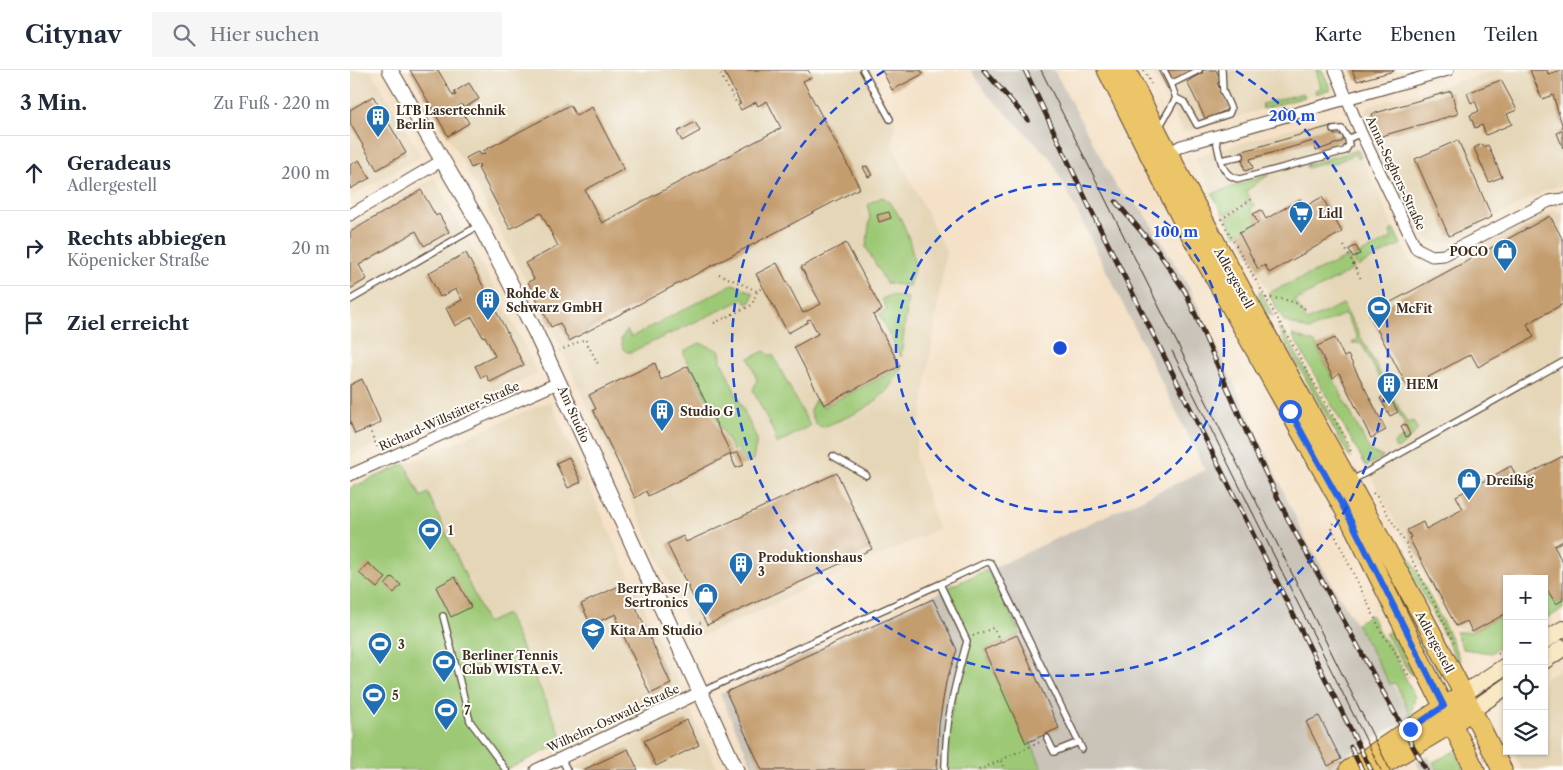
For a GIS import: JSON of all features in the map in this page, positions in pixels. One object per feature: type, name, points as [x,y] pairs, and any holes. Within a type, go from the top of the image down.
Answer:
[{"type":"main road","name":"Adlergestell","points":[[1107,70],[1356,479],[1360,519],[1448,715],[1476,770]]},
{"type":"main road","name":"Adlergestell","points":[[1126,70],[1156,133],[1159,158],[1322,469],[1341,503],[1360,519],[1467,702],[1502,770]]},
{"type":"main road","name":"Adlergestell","points":[[1322,469],[1339,486],[1356,479]]},
{"type":"main road","points":[[1548,638],[1563,629]]},
{"type":"main road","points":[[1548,657],[1563,648]]},
{"type":"main road","points":[[1374,770],[1467,702],[1503,669]]},
{"type":"main road","points":[[1467,702],[1503,688]]},
{"type":"main road","points":[[1349,770],[1448,715]]},
{"type":"street","name":"Am Studio","points":[[390,70],[480,226],[547,355],[736,770]]},
{"type":"street","name":"Anna-Seghers-Straße","points":[[1335,70],[1361,133],[1416,248],[1427,254],[1444,255],[1548,202],[1563,199]]},
{"type":"street","points":[[1159,158],[1181,146],[1448,70]]},
{"type":"street","points":[[350,215],[443,160]]},
{"type":"street","name":"Richard-Willstätter-Straße","points":[[350,475],[560,382]]},
{"type":"street","name":"Wilhelm-Ostwald-Straße","points":[[536,770],[701,692]]},
{"type":"lane","points":[[864,70],[890,120]]},
{"type":"lane","points":[[1164,70],[1176,98],[1184,102],[1197,125],[1229,114],[1231,108],[1223,91],[1222,70]]},
{"type":"lane","points":[[1171,84],[1199,70]]},
{"type":"lane","points":[[1156,133],[1176,98]]},
{"type":"lane","points":[[1216,136],[1221,160],[1228,177],[1240,179],[1345,151],[1348,139],[1342,129],[1332,130]]},
{"type":"lane","points":[[1348,139],[1361,133]]},
{"type":"lane","points":[[1221,160],[1241,156]]},
{"type":"lane","points":[[350,300],[480,226]]},
{"type":"lane","points":[[1356,479],[1407,448],[1563,362]]},
{"type":"lane","points":[[833,456],[866,475]]},
{"type":"lane","points":[[701,692],[987,562],[992,563],[1082,749]]},
{"type":"lane","points":[[940,584],[966,639],[950,702],[945,743],[946,770]]},
{"type":"lane","points":[[443,616],[470,721],[506,770]]},
{"type":"lane","points":[[1047,738],[1054,752],[1079,742]]},
{"type":"lane","points":[[561,758],[568,770]]},
{"type":"path","points":[[718,70],[736,102],[738,101],[740,104]]},
{"type":"path","points":[[1221,220],[1252,199]]},
{"type":"path","points":[[1217,211],[1350,446],[1356,479],[1408,547],[1408,552],[1454,640],[1454,645]]},
{"type":"path","points":[[1344,246],[1361,279]]},
{"type":"path","points":[[719,274],[757,291]]},
{"type":"path","points":[[714,323],[752,305],[757,291],[764,288]]},
{"type":"path","points":[[1266,298],[1278,298],[1300,305],[1305,309]]},
{"type":"path","points":[[547,355],[585,339],[598,364]]},
{"type":"path","points":[[368,428],[377,447]]},
{"type":"path","points":[[1341,503],[1332,529],[1383,635],[1390,643],[1405,673],[1414,683]]},
{"type":"path","points":[[674,634],[704,621]]},
{"type":"path","points":[[966,639],[994,628],[1001,642]]},
{"type":"path","points":[[979,770],[1047,738]]},
{"type":"path","points":[[1001,760],[1006,770]]},
{"type":"shaded area","points":[[350,70],[371,70],[421,156],[350,197]]},
{"type":"shaded area","points":[[409,70],[869,70],[895,121],[892,144],[946,251],[915,456],[938,529],[695,639],[551,327],[463,162]]},
{"type":"shaded area","points":[[971,70],[1054,70],[1117,188],[1144,212],[1190,289],[1307,542],[1412,717],[1349,753],[1348,760],[1330,770],[754,770],[720,694],[1205,470],[1051,159],[987,94]]},
{"type":"shaded area","points":[[1152,70],[1322,70],[1331,90],[1183,132]]},
{"type":"shaded area","points":[[1498,70],[1563,70],[1563,185],[1548,189],[1451,241],[1440,244],[1432,242],[1418,230],[1409,215],[1365,112],[1369,106]]},
{"type":"shaded area","points":[[1331,117],[1340,118],[1345,122],[1408,259],[1418,267],[1433,270],[1445,267],[1542,215],[1554,211],[1563,212],[1563,604],[1548,613],[1548,575],[1503,575],[1503,640],[1451,626],[1357,450],[1195,160],[1197,156]]},
{"type":"shaded area","points":[[434,178],[508,313],[538,374],[350,456],[350,227]]},
{"type":"shaded area","points":[[550,401],[680,687],[506,770],[350,770],[350,488]]},
{"type":"shaded area","points":[[1563,667],[1563,770],[1522,770],[1515,755],[1548,755],[1548,676]]},
{"type":"shaded area","points":[[691,711],[718,770],[569,770]]},
{"type":"shaded area","points":[[1428,755],[1436,770],[1420,770],[1416,762]]},
{"type":"green space","points":[[1316,70],[1322,70],[1331,90],[1316,94],[1315,90],[1321,88]]},
{"type":"green space","points":[[1303,93],[1305,97],[1263,109],[1262,104]]},
{"type":"green space","points":[[1358,150],[1361,157],[1358,159],[1355,154],[1331,165],[1329,162],[1307,168],[1306,165]]},
{"type":"green space","points":[[1270,174],[1246,191],[1251,200],[1224,215],[1212,194]]},
{"type":"green space","points":[[882,197],[895,209],[909,238],[914,267],[909,286],[886,283],[866,247],[870,219],[868,206]]},
{"type":"green space","points":[[1252,202],[1255,206],[1251,209],[1258,223],[1236,236],[1226,218]]},
{"type":"green space","points":[[1394,229],[1401,244],[1357,267],[1353,257],[1392,238],[1390,231]]},
{"type":"green space","points":[[1348,257],[1354,269],[1295,301],[1307,321],[1343,304],[1407,423],[1413,421],[1418,430],[1398,449],[1395,448],[1394,443],[1410,434],[1361,343],[1352,343],[1358,338],[1345,314],[1309,330],[1284,321],[1268,293]]},
{"type":"green space","points":[[733,284],[753,293],[751,302],[747,304],[744,299],[631,352],[623,349],[621,339],[627,330],[631,337]]},
{"type":"green space","points":[[1260,291],[1274,317],[1268,314],[1258,296]]},
{"type":"green space","points":[[891,295],[908,298],[901,357],[879,315],[887,310],[882,299]]},
{"type":"green space","points":[[1278,329],[1284,332],[1349,447],[1350,458]]},
{"type":"green space","points":[[1292,335],[1315,343],[1370,451],[1383,457],[1366,466]]},
{"type":"green space","points":[[700,343],[720,351],[721,361],[757,439],[753,460],[745,464],[738,448],[733,451],[684,356],[684,351]]},
{"type":"green space","points":[[765,351],[769,355],[773,355],[810,426],[776,444],[774,433],[753,390],[757,380],[749,358]]},
{"type":"green space","points":[[902,367],[887,390],[869,406],[823,427],[816,425],[810,410],[815,400],[817,403],[819,401],[823,407]]},
{"type":"green space","name":"Berliner Tennis Club WISTA e.V.","points":[[405,464],[421,497],[428,493],[487,623],[507,614],[564,742],[506,770],[350,770],[350,488]]},
{"type":"green space","points":[[1405,548],[1452,640],[1460,661],[1458,662],[1400,550]]},
{"type":"green space","points":[[1378,555],[1385,558],[1444,673],[1441,677]]},
{"type":"green space","points":[[986,570],[994,581],[1020,634],[984,650],[1026,742],[1030,741],[1042,768],[1038,770],[948,770],[945,743],[967,641],[942,590]]},
{"type":"green space","points":[[1548,591],[1556,604],[1563,600],[1563,609],[1548,618]]},
{"type":"green space","points":[[1371,615],[1381,636],[1389,644],[1415,697],[1411,716],[1395,683],[1390,684],[1356,623]]},
{"type":"green space","points":[[1503,615],[1503,646],[1491,653],[1463,649],[1455,632],[1472,632]]},
{"type":"green space","points":[[1391,631],[1413,675],[1407,669],[1385,634]]},
{"type":"green space","points":[[1455,751],[1464,770],[1437,770],[1433,762]]},
{"type":"building","points":[[410,70],[438,70],[453,96],[456,95],[454,92],[469,83],[479,99],[464,108],[462,105],[459,106],[469,123],[448,136]]},
{"type":"building","points":[[723,70],[808,70],[812,77],[803,81],[860,188],[569,341],[560,323],[551,327],[528,282],[534,279],[525,263],[558,246],[541,213],[510,229],[478,168],[479,164],[471,168],[466,158],[479,151],[481,155],[485,154],[483,151],[570,105],[576,116],[592,107],[624,169],[585,190],[602,223],[781,128],[767,101],[758,106],[756,102],[741,110],[738,105],[741,104]]},
{"type":"building","points":[[882,70],[921,70],[923,74],[892,90]]},
{"type":"building","points":[[1158,70],[1216,70],[1221,81],[1217,83],[1230,108],[1206,120],[1187,82],[1203,72],[1168,89]]},
{"type":"building","points":[[1352,70],[1394,70],[1394,71],[1357,81]]},
{"type":"building","points":[[1530,70],[1547,70],[1548,74],[1563,70],[1563,128],[1553,95],[1542,99]]},
{"type":"building","points":[[1501,80],[1517,110],[1507,114],[1512,124],[1486,135],[1482,125],[1475,128],[1470,115],[1479,111],[1475,101],[1471,103],[1467,93]]},
{"type":"building","points":[[1451,91],[1458,114],[1378,137],[1372,114]]},
{"type":"building","name":"LTB Lasertechnik Berlin","points":[[373,96],[406,153],[377,170],[350,123],[350,110]]},
{"type":"building","points":[[695,122],[700,131],[682,141],[677,132]]},
{"type":"building","points":[[1331,126],[1334,135],[1343,135],[1343,141],[1316,151],[1313,141],[1250,159],[1253,168],[1245,171],[1240,152]]},
{"type":"building","points":[[1563,130],[1563,148],[1557,133]]},
{"type":"building","points":[[1458,140],[1492,217],[1449,236],[1415,159]]},
{"type":"building","points":[[1482,144],[1483,147],[1488,145],[1502,177],[1489,182],[1474,148]]},
{"type":"building","points":[[359,160],[370,178],[350,189],[350,165]]},
{"type":"building","points":[[867,166],[872,175],[868,177],[863,167]]},
{"type":"building","points":[[421,190],[436,216],[439,214],[449,232],[424,246],[416,231],[359,265],[367,279],[350,289],[350,232]]},
{"type":"building","name":"Lidl","points":[[1322,197],[1342,232],[1269,273],[1265,265],[1258,269],[1239,233],[1258,223],[1253,214],[1261,210],[1266,219],[1300,199],[1304,207]]},
{"type":"building","points":[[889,212],[891,218],[879,222],[877,215]]},
{"type":"building","name":"POCO","points":[[1550,216],[1563,240],[1563,304],[1527,324],[1534,337],[1478,367],[1471,354],[1408,388],[1369,314]]},
{"type":"building","points":[[846,243],[882,310],[873,315],[900,366],[824,405],[794,347],[818,334],[810,319],[788,333],[756,274],[777,263],[803,313],[821,304],[801,267]]},
{"type":"building","points":[[1356,246],[1360,254],[1353,257],[1349,249]]},
{"type":"building","name":"Rohde & Schwarz GmbH","points":[[466,253],[524,365],[490,382],[486,375],[481,378],[475,366],[495,356],[485,336],[483,337],[472,317],[455,326],[446,308],[462,300],[456,289],[440,297],[428,273]]},
{"type":"building","points":[[1335,338],[1344,357],[1348,355],[1386,430],[1371,438],[1339,373],[1333,378],[1317,346]]},
{"type":"building","name":"Studio G","points":[[655,363],[661,380],[688,366],[731,454],[648,496],[646,491],[635,498],[593,410],[596,409],[589,395]]},
{"type":"building","points":[[362,379],[381,423],[355,434],[350,422],[350,385]]},
{"type":"building","name":"HEM","points":[[1388,394],[1398,412],[1390,416],[1380,398]]},
{"type":"building","points":[[1405,424],[1410,435],[1406,437],[1401,426]]},
{"type":"building","points":[[738,452],[744,465],[736,468],[730,455]]},
{"type":"building","points":[[1563,456],[1563,541],[1554,546],[1563,563],[1563,600],[1556,604],[1548,591],[1548,575],[1503,575],[1503,615],[1472,632],[1467,621],[1456,626],[1409,538],[1411,537],[1407,530],[1423,522],[1426,529],[1463,509],[1456,496],[1511,466],[1518,480]]},
{"type":"building","points":[[569,457],[581,482],[568,488],[556,463]]},
{"type":"building","name":"Produktionshaus 3","points":[[837,473],[872,549],[707,625],[667,544],[683,536],[686,542]]},
{"type":"building","points":[[368,563],[386,578],[377,588],[359,573]]},
{"type":"building","points":[[392,577],[401,585],[394,593],[385,585]]},
{"type":"building","points":[[455,577],[471,607],[451,617],[436,587]]},
{"type":"building","points":[[625,583],[671,684],[650,694],[616,619],[618,618],[616,614],[591,625],[581,604]]},
{"type":"building","points":[[933,599],[957,650],[946,682],[939,724],[937,770],[762,770],[726,692]]},
{"type":"building","points":[[1017,635],[1059,728],[1026,743],[984,650]]},
{"type":"building","points":[[1319,716],[1341,759],[1328,766],[1306,722]]},
{"type":"building","points":[[687,720],[699,745],[656,766],[644,741]]},
{"type":"building","points":[[628,749],[638,770],[583,770]]},
{"type":"tram line","points":[[1041,70],[1390,770]]},
{"type":"tram line","points":[[1172,351],[1381,770]]},
{"type":"railway","points":[[984,70],[1028,120]]},
{"type":"railway","points":[[1025,70],[1090,208],[1371,770]]},
{"type":"railway","points":[[1116,202],[1158,251],[1185,291],[1254,449],[1290,523],[1426,770]]},
{"type":"railway","points":[[1351,747],[1362,770]]},
{"type":"place","name":"LTB Lasertechnik Berlin","points":[[378,138]]},
{"type":"place","name":"Lidl","points":[[1301,234]]},
{"type":"place","name":"POCO","points":[[1505,272]]},
{"type":"place","name":"Rohde & Schwarz GmbH","points":[[488,321]]},
{"type":"place","name":"McFit","points":[[1379,329]]},
{"type":"place","name":"HEM","points":[[1389,405]]},
{"type":"place","name":"Studio G","points":[[662,432]]},
{"type":"place","name":"Dreißig","points":[[1469,501]]},
{"type":"place","name":"1","points":[[430,551]]},
{"type":"place","name":"Produktionshaus 3","points":[[741,585]]},
{"type":"place","name":"BerryBase / Sertronics","points":[[706,616]]},
{"type":"place","name":"Kita Am Studio","points":[[593,651]]},
{"type":"place","name":"3","points":[[380,665]]},
{"type":"place","name":"Berliner Tennis Club WISTA e.V.","points":[[444,683]]},
{"type":"place","name":"5","points":[[374,716]]},
{"type":"place","name":"7","points":[[446,731]]},
{"type":"route","points":[[1290,411],[1352,523],[1444,706],[1410,729]]}]
